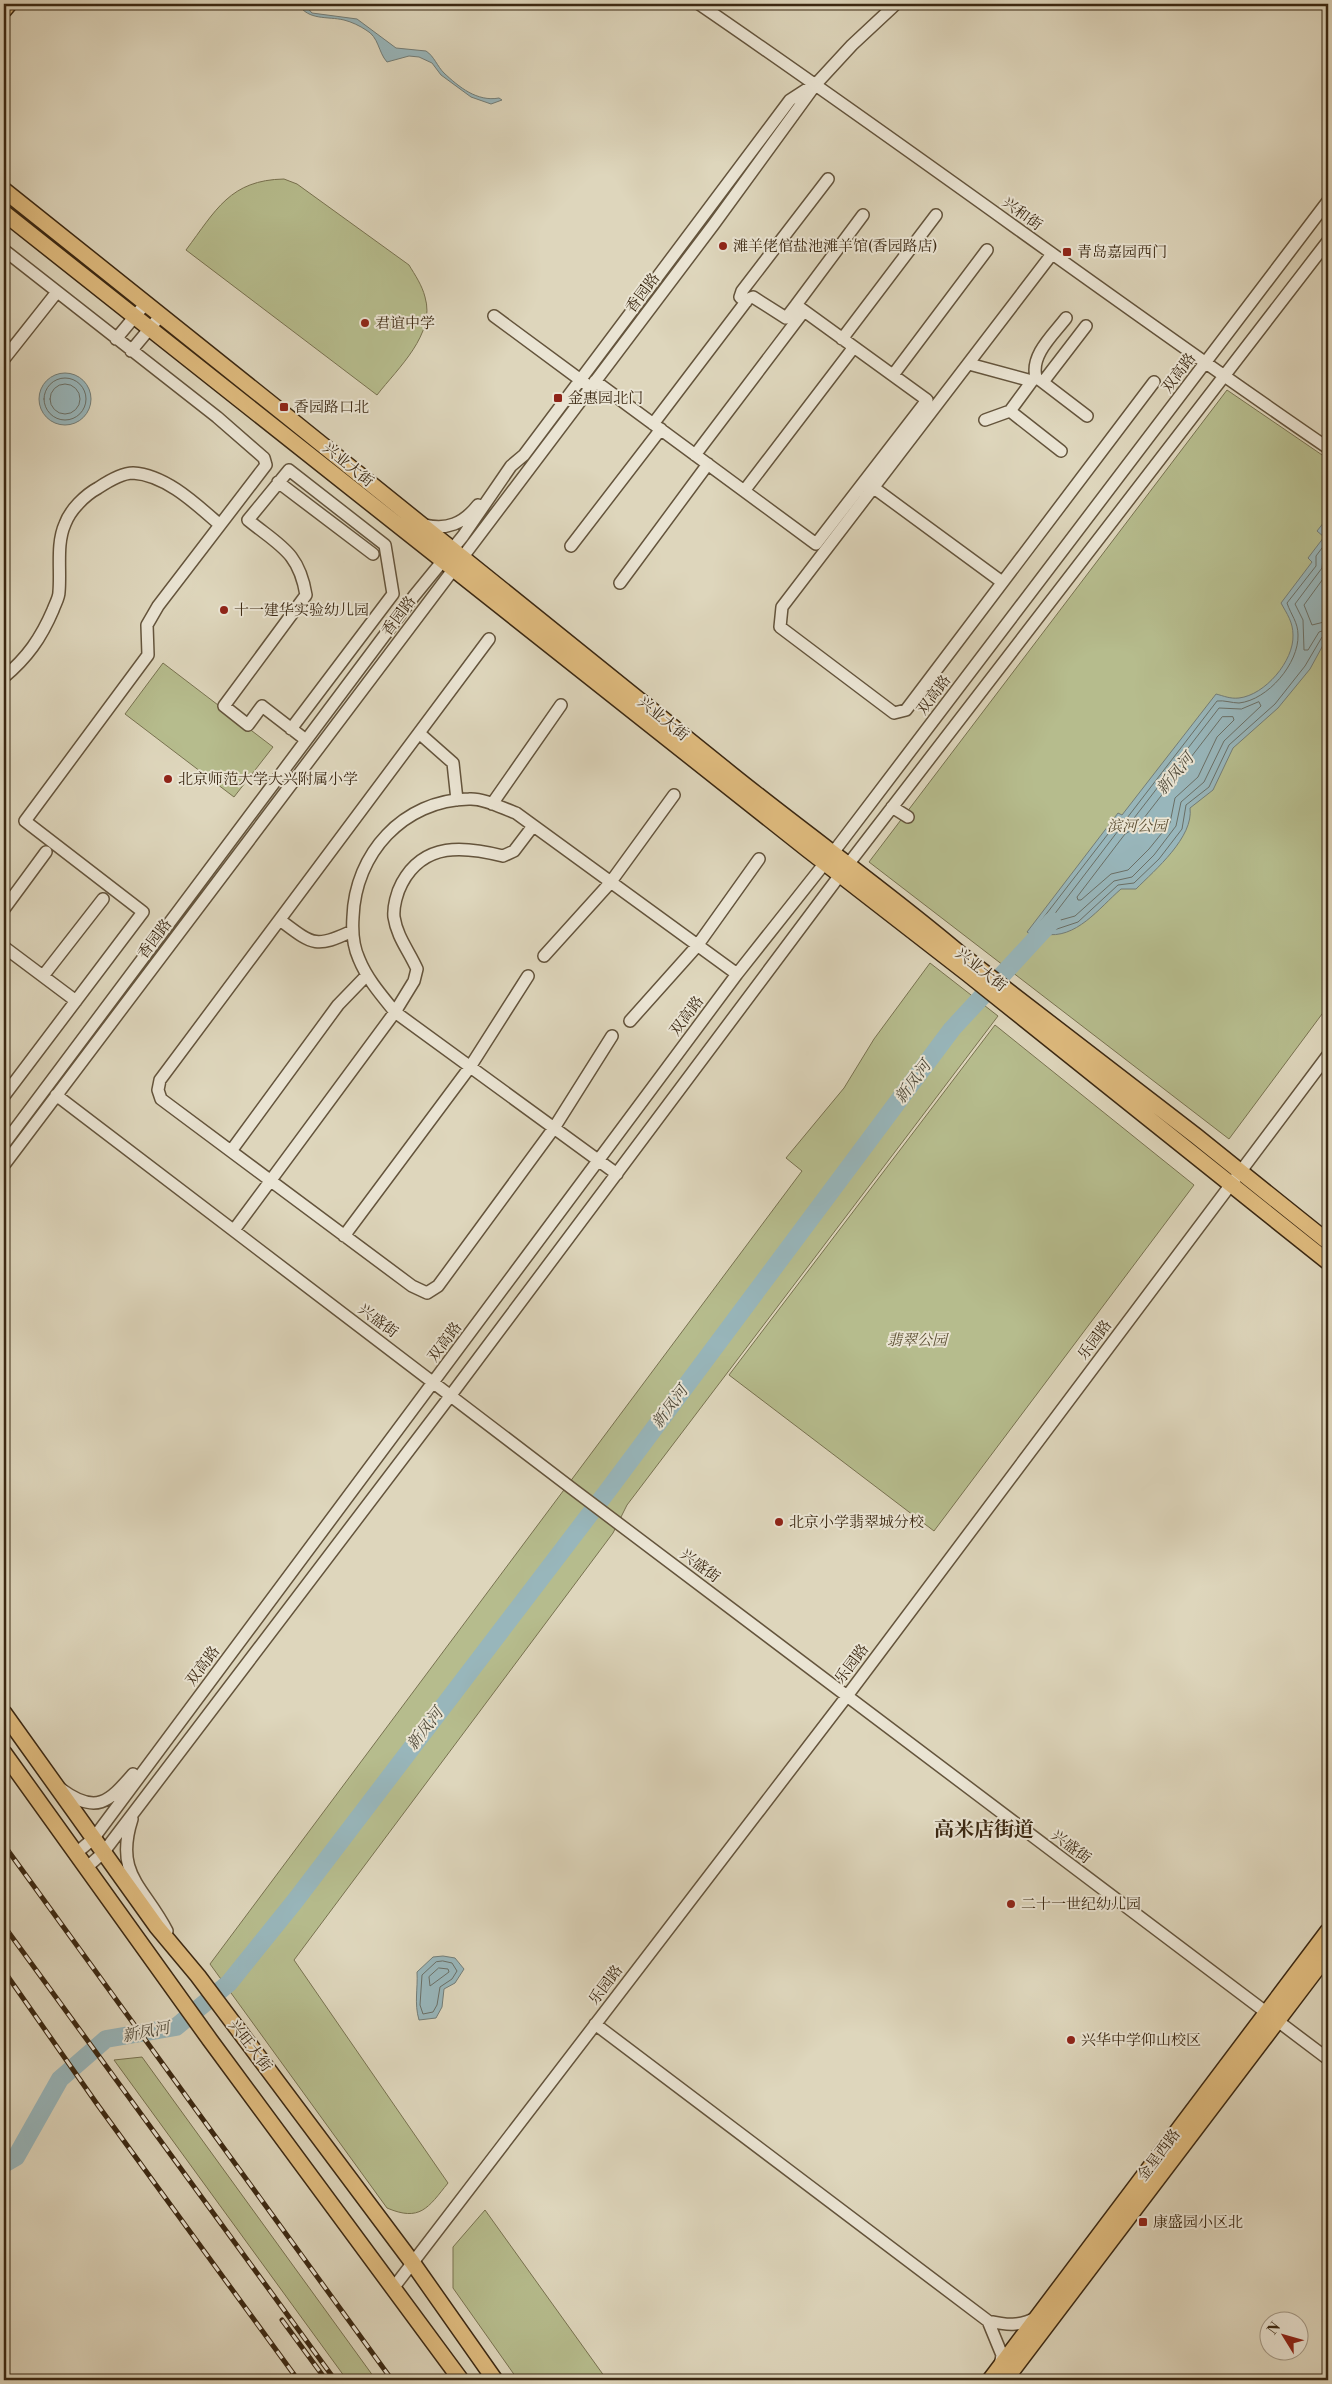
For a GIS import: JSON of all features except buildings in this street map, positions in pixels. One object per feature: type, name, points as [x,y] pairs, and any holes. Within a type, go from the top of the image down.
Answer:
[{"type":"main road","points":[[4,10],[9,4]]},
{"type":"main road","name":"兴业大街","points":[[4,190],[458,552],[828,858]]},
{"type":"main road","name":"兴业大街","points":[[4,213],[448,566],[828,858],[932,929],[971,969],[1241,1171],[1328,1242]]},
{"type":"main road","name":"兴业大街","points":[[1003,994],[1231,1185],[1328,1262]]},
{"type":"main road","name":"兴旺大街","points":[[4,1713],[122,1879],[201,1980],[412,2262],[495,2380]]},
{"type":"main road","name":"兴旺大街","points":[[4,1753],[210,2040],[461,2380]]},
{"type":"main road","points":[[44,1809],[57,1809],[56,1788]]},
{"type":"main road","points":[[104,1892],[109,1878],[122,1879]]},
{"type":"main road","name":"金星西路","points":[[998,2376],[1272,2017],[1328,1931]]},
{"type":"main road","name":"金星西路","points":[[998,2376],[1038,2316],[1272,2017],[1328,1954]]},
{"type":"street","name":"兴和街","points":[[699,4],[816,84],[1205,364],[1328,448]]},
{"type":"street","name":"香园路","points":[[4,1165],[458,552],[593,384],[816,84],[852,44],[896,4]]},
{"type":"street","name":"香园路","points":[[458,552],[489,502],[490,494],[511,466],[524,455],[790,100],[816,84]]},
{"type":"street","points":[[746,302],[740,297],[742,291],[828,179]]},
{"type":"street","name":"双高路","points":[[75,1854],[93,1839],[736,974],[828,858],[1328,201]]},
{"type":"street","points":[[695,454],[800,308],[863,215]]},
{"type":"street","points":[[842,338],[936,215]]},
{"type":"street","points":[[86,1868],[103,1853],[451,1395],[844,870],[1328,241]]},
{"type":"street","points":[[893,375],[987,250]]},
{"type":"street","points":[[1052,254],[782,607],[780,627],[894,713],[906,710],[1154,382]]},
{"type":"street","points":[[5,1092],[143,912],[25,821],[148,655],[147,625],[158,606],[266,465],[264,458],[217,416],[57,292],[6,256]]},
{"type":"street","points":[[4,359],[57,292]]},
{"type":"street","points":[[572,546],[746,302],[753,297],[786,318],[800,308]]},
{"type":"street","points":[[116,339],[146,303]]},
{"type":"street","points":[[494,316],[580,380],[593,384],[657,426],[816,544],[927,400],[800,308]]},
{"type":"street","points":[[131,351],[161,315]]},
{"type":"street","points":[[1037,380],[1034,368],[1038,356],[1066,318]]},
{"type":"street","points":[[985,420],[1010,411],[1086,326]]},
{"type":"street","points":[[744,491],[854,347]]},
{"type":"street","points":[[969,364],[1037,380],[1087,416]]},
{"type":"street","points":[[1010,411],[1061,451]]},
{"type":"street","points":[[620,583],[708,464]]},
{"type":"street","points":[[291,729],[393,594],[385,545],[289,470],[248,520],[292,556],[303,574],[306,595],[224,706],[248,725],[262,706],[291,729],[306,740]]},
{"type":"street","points":[[4,677],[23,661],[38,642],[59,595],[61,542],[65,524],[75,507],[92,491],[112,480],[132,473],[158,480],[178,492],[220,525]]},
{"type":"street","points":[[278,482],[373,554]]},
{"type":"street","points":[[874,488],[1002,582]]},
{"type":"street","points":[[424,525],[437,528],[456,525],[471,515],[483,498],[490,494]]},
{"type":"street","name":"香园路","points":[[4,1144],[306,740],[448,566]]},
{"type":"street","points":[[489,639],[160,1080],[158,1090],[161,1099],[412,1286],[427,1293],[438,1286],[554,1128],[612,1036]]},
{"type":"street","points":[[492,804],[561,706]]},
{"type":"street","points":[[419,733],[453,763],[457,800]]},
{"type":"street","points":[[544,956],[610,883],[674,796]]},
{"type":"street","points":[[617,1174],[395,1012],[367,975],[358,958],[352,931],[354,899],[360,875],[374,848],[391,829],[410,816],[457,800],[470,798],[492,804],[516,813],[736,974]]},
{"type":"street","points":[[892,807],[908,817]]},
{"type":"street","points":[[234,1230],[395,1012],[414,981],[416,969],[402,944],[394,915],[398,890],[410,869],[432,854],[455,848],[478,850],[503,856],[514,851],[533,826]]},
{"type":"street","points":[[4,907],[46,852]]},
{"type":"street","points":[[630,1021],[698,946],[758,859]]},
{"type":"street","points":[[43,976],[103,899]]},
{"type":"street","points":[[280,920],[314,943],[329,942],[352,931]]},
{"type":"street","points":[[4,947],[76,1001]]},
{"type":"street","points":[[231,1150],[338,1006],[367,975]]},
{"type":"street","points":[[344,1236],[470,1067],[528,976]]},
{"type":"street","name":"乐园路","points":[[394,2287],[847,1696],[1328,1055]]},
{"type":"street","name":"兴盛街","points":[[56,1095],[613,1520],[1328,2059]]},
{"type":"street","points":[[56,1788],[81,1801],[96,1803],[106,1800],[116,1794],[164,1743]]},
{"type":"street","points":[[135,1811],[126,1839],[127,1864],[134,1879],[162,1921],[177,1950]]},
{"type":"street","points":[[596,2024],[988,2321],[1015,2325],[1027,2323],[1038,2316]]},
{"type":"street","points":[[988,2321],[1002,2355],[998,2376]]},
{"type":"green space","points":[[284,179],[297,184],[409,265],[422,288],[427,311],[420,337],[413,350],[377,395],[186,250],[216,210],[237,191],[250,185]]},
{"type":"green space","name":"滨河公园","points":[[1227,390],[1328,459],[1328,1006],[1229,1139],[869,862]]},
{"type":"green space","points":[[163,663],[273,747],[234,797],[125,714]]},
{"type":"green space","points":[[930,963],[998,1016],[627,1505],[613,1533],[294,1960],[448,2183],[429,2206],[416,2213],[408,2214],[387,2208],[210,1964],[802,1171],[786,1158],[844,1088],[874,1039]]},
{"type":"green space","name":"翡翠公园","points":[[995,1025],[1194,1185],[934,1531],[729,1375]]},
{"type":"green space","points":[[142,2057],[376,2380],[347,2380],[114,2060]]},
{"type":"green space","points":[[485,2210],[607,2380],[518,2380],[453,2288],[453,2247]]},
{"type":"water","points":[[298,4],[304,4],[312,13],[357,19],[396,48],[426,51],[444,73],[462,88],[476,96],[491,99],[499,98],[502,100],[491,104],[471,97],[441,75],[432,63],[419,57],[409,56],[387,62],[376,41],[366,30],[344,20],[319,17],[307,13]]},
{"type":"water","points":[[65,373],[79,377],[87,385],[91,399],[87,413],[79,421],[65,425],[51,421],[43,413],[39,399],[43,385],[51,377]]},
{"type":"water","points":[[1328,517],[1328,636],[1310,669],[1278,708],[1233,748],[1213,790],[1190,808],[1190,819],[1180,841],[1172,852],[1136,889],[1121,889],[1077,927],[1056,935],[1044,934],[1038,940],[1027,932],[1118,813],[1122,815],[1216,694],[1239,698],[1259,691],[1268,684],[1283,666],[1292,645],[1293,630],[1281,603],[1312,562],[1308,558],[1324,537],[1317,531]]},
{"type":"water","points":[[433,1957],[455,1958],[464,1969],[455,1983],[444,1989],[442,2007],[436,2018],[419,2020],[416,2002],[417,1972]]},
{"type":"waterway","name":"新凤河","points":[[4,2164],[16,2157],[60,2079],[106,2039],[176,2027],[229,1983],[295,1901],[609,1489],[952,1029],[1052,921]]},
{"type":"railway","points":[[4,1845],[392,2380]]},
{"type":"railway","points":[[4,1926],[335,2380]]},
{"type":"railway","points":[[4,1971],[97,2104],[298,2380]]},
{"type":"railway","points":[[282,2320],[326,2380]]},
{"type":"place","name":"滩羊佬倌盐池滩羊馆(香园路店)","points":[[723,246]]},
{"type":"place","name":"青岛嘉园西门","points":[[1067,252]]},
{"type":"place","name":"君谊中学","points":[[365,323]]},
{"type":"place","name":"金惠园北门","points":[[558,398]]},
{"type":"place","name":"香园路口北","points":[[284,407]]},
{"type":"place","name":"十一建华实验幼儿园","points":[[224,610]]},
{"type":"place","name":"北京师范大学大兴附属小学","points":[[168,779]]},
{"type":"place","name":"北京小学翡翠城分校","points":[[779,1522]]},
{"type":"place","name":"二十一世纪幼儿园","points":[[1011,1904]]},
{"type":"place","name":"兴华中学仰山校区","points":[[1071,2040]]},
{"type":"place","name":"康盛园小区北","points":[[1143,2222]]},
{"type":"district","name":"高米店街道","points":[[984,1830]]}]
